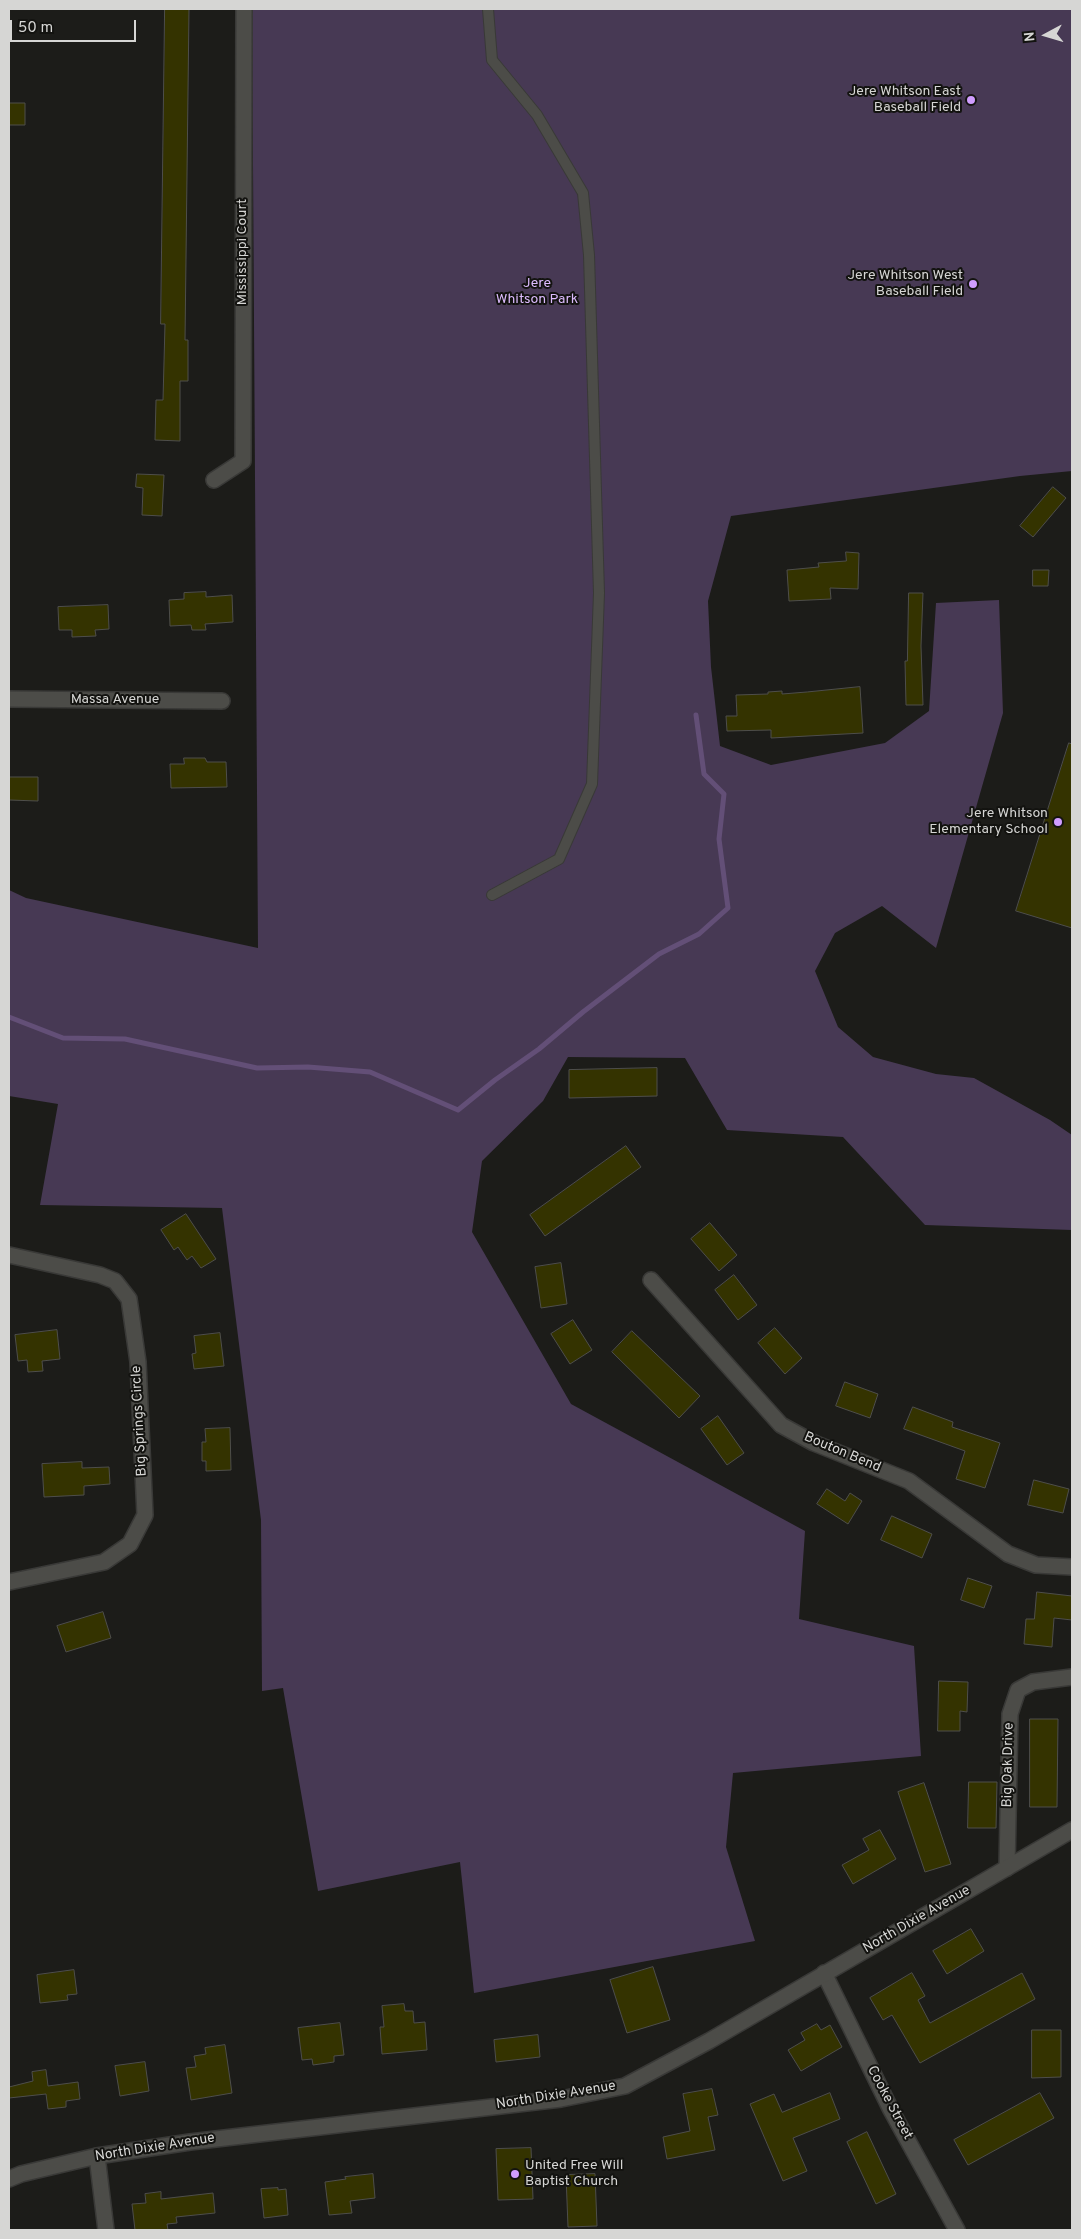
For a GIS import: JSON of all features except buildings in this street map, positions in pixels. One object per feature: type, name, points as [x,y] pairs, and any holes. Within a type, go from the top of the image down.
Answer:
[{"type":"street","name":"Mississippi Court","points":[[214,480],[242,461],[244,9]]},
{"type":"street","name":"Massa Avenue","points":[[9,699],[222,700]]},
{"type":"street","name":"Big Springs Circle","points":[[9,1255],[100,1275],[115,1282],[129,1299],[138,1362],[145,1515],[130,1544],[104,1562],[9,1582]]},
{"type":"street","name":"Bouton Bend","points":[[651,1280],[781,1425],[814,1444],[909,1481],[1008,1554],[1036,1565],[1072,1567]]},
{"type":"street","name":"Big Oak Drive","points":[[1007,1868],[1010,1714],[1018,1690],[1033,1682],[1072,1677]]},
{"type":"street","name":"North Dixie Avenue","points":[[9,2179],[21,2174],[97,2156],[190,2142],[561,2098],[625,2086],[709,2040],[1072,1830]]},
{"type":"street","name":"Cooke Street","points":[[824,1973],[891,2110],[953,2219],[957,2230]]},
{"type":"street","points":[[97,2156],[106,2230]]},
{"type":"lane","points":[[488,9],[492,60],[537,115],[583,193],[589,255],[599,593],[592,784],[560,859],[492,895]]},
{"type":"green space","name":"Jere Whitson Park","points":[[252,9],[1072,9],[1072,471],[1020,476],[731,516],[708,601],[711,667],[720,746],[771,765],[885,743],[929,711],[936,603],[999,600],[1003,713],[936,948],[882,906],[835,933],[815,971],[838,1027],[873,1057],[936,1074],[974,1078],[1050,1120],[1072,1135],[1072,1230],[925,1225],[843,1137],[727,1130],[685,1058],[568,1057],[543,1101],[482,1161],[472,1232],[571,1404],[805,1531],[799,1619],[914,1646],[921,1756],[733,1773],[726,1847],[755,1941],[474,1993],[460,1862],[318,1891],[283,1688],[262,1691],[261,1520],[222,1208],[40,1205],[58,1104],[9,1096],[9,890],[26,898],[258,948]]},
{"type":"waterway","points":[[9,1017],[63,1038],[125,1039],[257,1068],[308,1067],[370,1072],[458,1110],[659,954],[699,934],[728,908],[719,839],[724,794],[704,774],[696,715]]},
{"type":"place","name":"Jere Whitson East Baseball Field","points":[[971,100]]},
{"type":"place","name":"Jere Whitson West Baseball Field","points":[[973,284]]},
{"type":"place","name":"Jere Whitson Elementary School","points":[[1058,822]]},
{"type":"place","name":"United Free Will Baptist Church","points":[[515,2174]]}]
